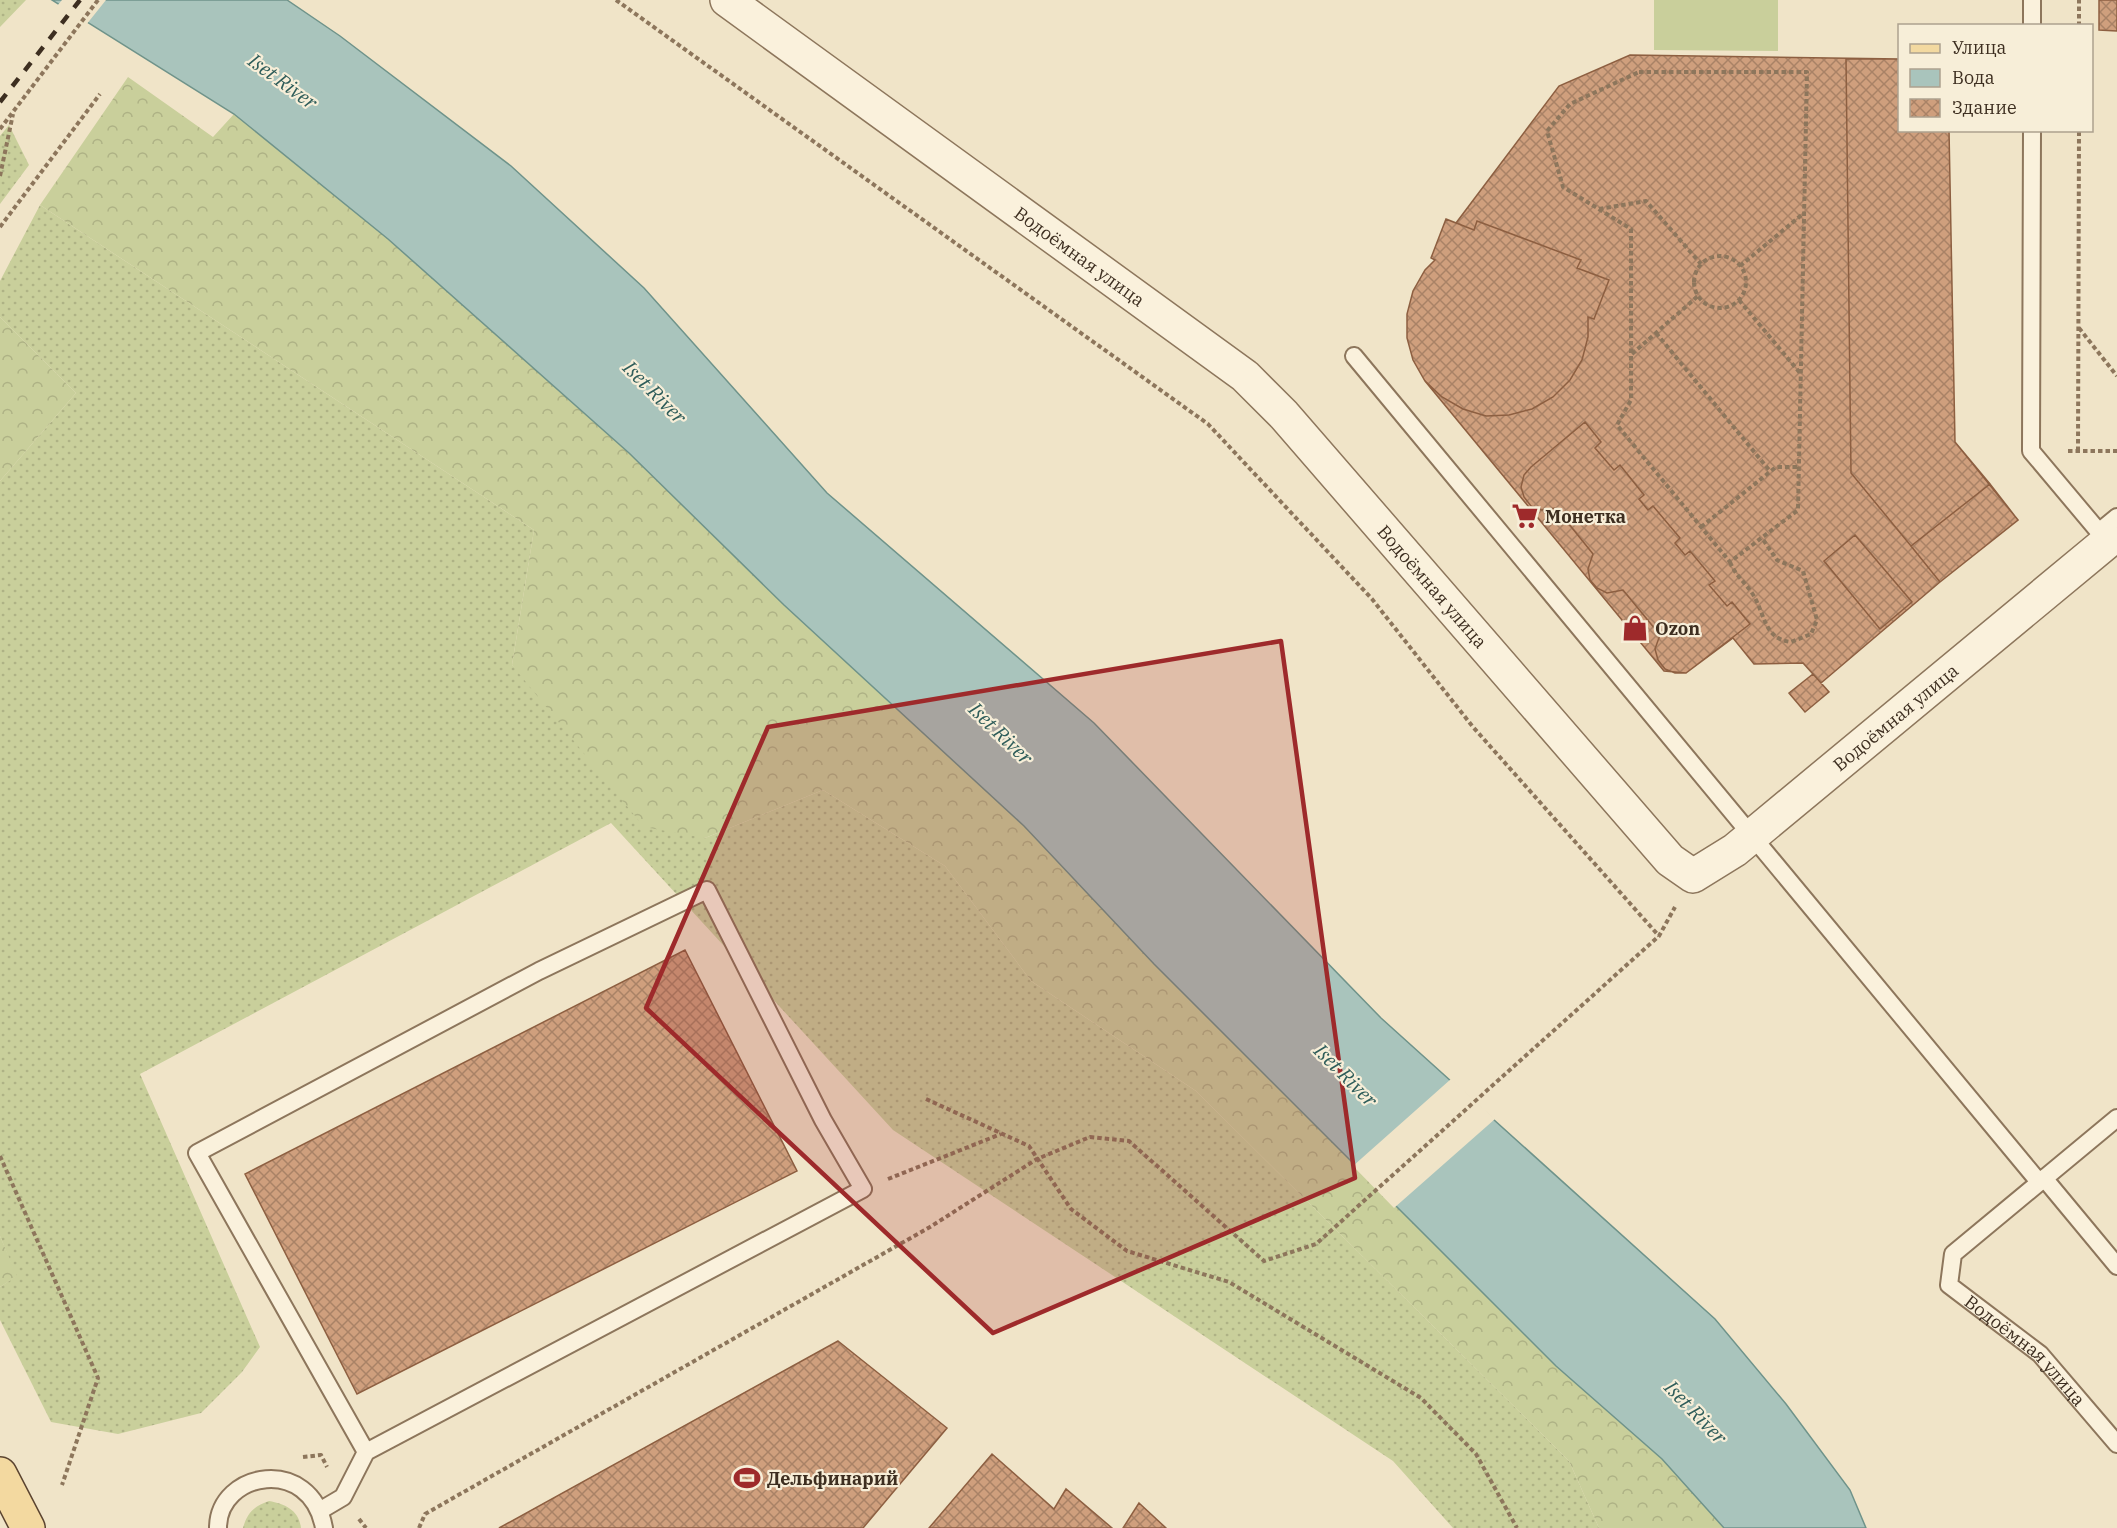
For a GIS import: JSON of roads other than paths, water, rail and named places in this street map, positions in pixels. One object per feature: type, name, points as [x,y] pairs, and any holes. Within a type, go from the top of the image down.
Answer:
[{"type":"main road","points":[[0,1474],[28,1528]]},
{"type":"street","name":"Водоёмная улица","points":[[727,0],[1245,376],[1292,423],[1670,860],[1694,876],[1752,837],[2110,536]]},
{"type":"lane","points":[[2032,0],[2032,24]]},
{"type":"lane","points":[[2032,132],[2031,451],[2110,536]]},
{"type":"lane","points":[[1354,356],[1752,837],[2117,1266]]},
{"type":"lane","points":[[321,1510],[343,1497],[366,1452],[863,1189],[818,1109],[707,890],[539,971],[197,1153],[366,1452]]},
{"type":"lane","points":[[2042,1180],[2117,1118]]},
{"type":"lane","name":"Водоёмная улица","points":[[2042,1180],[1953,1254],[1949,1285],[2040,1354],[2117,1444]]},
{"type":"lane","points":[[218,1528],[228,1499],[250,1481],[278,1478],[304,1488],[321,1510],[324,1528]]},
{"type":"water","name":"Iset River","points":[[52,0],[287,0],[340,36],[511,166],[644,288],[827,493],[1094,723],[1381,1018],[1715,1319],[1786,1404],[1850,1490],[1866,1528],[1724,1528],[1662,1459],[1556,1366],[1154,964],[1024,826],[784,605],[629,453],[388,239],[234,114]]},
{"type":"railway","points":[[0,102],[80,0]]},
{"type":"place","name":"Монетка","points":[[1525,516]]},
{"type":"place","name":"Ozon","points":[[1635,628]]},
{"type":"place","name":"Дельфинарий","points":[[747,1478]]}]
